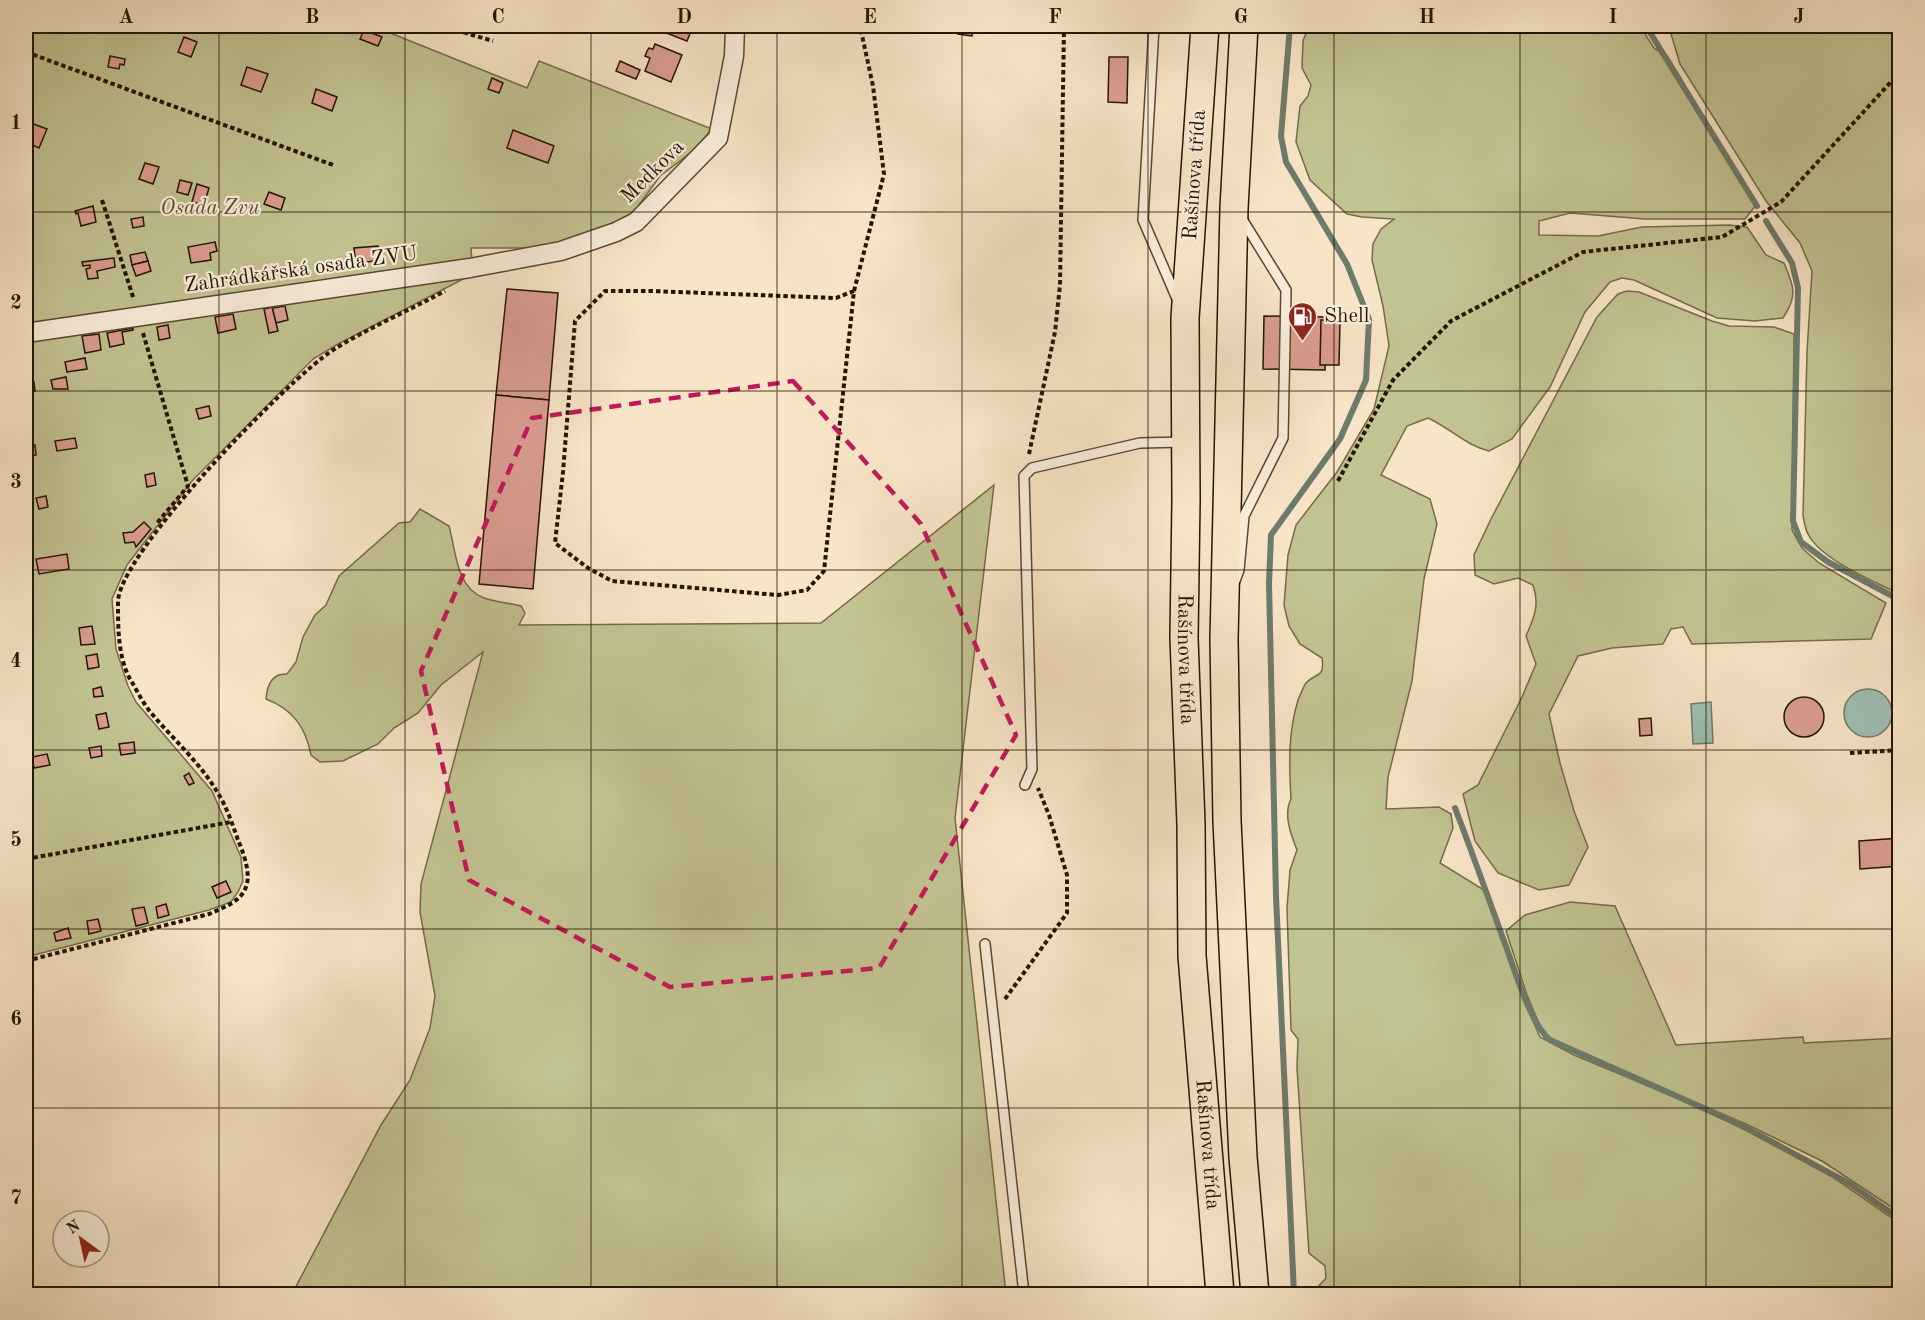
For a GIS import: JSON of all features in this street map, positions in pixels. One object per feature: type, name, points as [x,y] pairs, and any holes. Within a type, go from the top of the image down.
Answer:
[{"type":"main road","name":"Rašínova třída","points":[[1205,26],[1185,318],[1184,638],[1191,824],[1192,957],[1220,1294]]},
{"type":"main road","name":"Rašínova třída","points":[[1244,26],[1234,208],[1224,606],[1227,821],[1243,1157],[1255,1294]]},
{"type":"street","name":"Medkova","points":[[470,268],[561,251],[616,232],[636,222],[718,138],[734,56],[735,26]]},
{"type":"street","name":"Zahrádkářská osada ZVU","points":[[26,333],[470,268]]},
{"type":"lane","points":[[1154,26],[1143,220],[1185,318]]},
{"type":"lane","points":[[1224,606],[1239,570],[1244,516],[1283,438],[1286,290],[1234,208]]},
{"type":"lane","points":[[1025,785],[1032,772],[1024,476],[1032,468],[1140,443],[1184,442]]},
{"type":"lane","points":[[985,944],[1024,1294]]},
{"type":"path","points":[[442,26],[492,41]]},
{"type":"path","points":[[854,291],[836,298],[605,291],[575,321],[555,543],[588,568],[612,581],[778,595],[807,590],[824,571],[854,291],[884,174],[873,86],[860,26]]},
{"type":"path","points":[[1024,476],[1055,332],[1060,285],[1064,26]]},
{"type":"path","points":[[26,52],[333,165]]},
{"type":"path","points":[[1338,481],[1393,380],[1451,321],[1583,252],[1722,237],[1781,202],[1899,72]]},
{"type":"path","points":[[102,200],[188,486],[157,523]]},
{"type":"path","points":[[26,961],[209,914],[232,904],[241,894],[247,883],[245,856],[216,790],[150,712],[129,676],[120,648],[117,599],[124,580],[141,554],[212,463],[306,371],[332,351],[451,288]]},
{"type":"path","points":[[1851,753],[1899,750]]},
{"type":"path","points":[[992,1017],[1066,913],[1066,874],[1049,815],[1032,772]]},
{"type":"path","points":[[26,859],[231,822]]},
{"type":"highlighted area","points":[[793,381],[921,524],[1016,735],[879,968],[670,987],[469,880],[421,671],[532,418]]},
{"type":"green space","name":"Osada Zvu","points":[[26,26],[373,26],[527,88],[539,61],[712,129],[693,151],[660,176],[629,219],[578,241],[535,248],[471,248],[472,262],[469,276],[313,359],[192,481],[127,565],[112,599],[116,649],[128,686],[136,702],[212,791],[241,857],[243,881],[231,902],[209,910],[26,957]]},
{"type":"green space","points":[[1309,26],[1640,26],[1654,48],[1668,57],[1756,205],[1745,219],[1645,219],[1570,213],[1539,221],[1539,235],[1598,236],[1642,227],[1729,225],[1747,227],[1766,255],[1784,263],[1792,285],[1793,297],[1783,318],[1755,321],[1717,318],[1634,280],[1622,278],[1610,282],[1585,312],[1550,387],[1512,439],[1489,451],[1472,445],[1428,418],[1407,426],[1381,475],[1430,499],[1437,524],[1424,579],[1412,681],[1388,777],[1386,809],[1439,807],[1451,814],[1453,828],[1440,863],[1484,890],[1525,1003],[1540,1037],[1574,1055],[1677,1098],[1763,1138],[1831,1176],[1899,1223],[1899,1294],[1319,1294],[1317,1288],[1326,1278],[1325,1266],[1309,1253],[1297,1068],[1298,1039],[1291,1030],[1287,908],[1290,870],[1297,850],[1288,818],[1291,799],[1292,725],[1298,700],[1306,683],[1321,672],[1323,665],[1322,658],[1300,644],[1289,626],[1284,605],[1288,555],[1296,525],[1337,472],[1374,409],[1389,346],[1383,306],[1372,260],[1373,244],[1381,229],[1394,219],[1347,214],[1310,180],[1296,142],[1300,106],[1308,96],[1311,85],[1302,68],[1303,41]]},
{"type":"green space","points":[[1661,26],[1899,26],[1899,594],[1824,553],[1807,532],[1803,515],[1807,352],[1812,271],[1800,243],[1766,201],[1680,64],[1671,34]]},
{"type":"green space","points":[[1627,291],[1639,292],[1729,326],[1774,327],[1794,334],[1792,530],[1802,548],[1819,563],[1886,603],[1871,639],[1692,644],[1683,627],[1671,629],[1663,644],[1612,648],[1578,656],[1549,714],[1574,811],[1588,847],[1569,885],[1539,890],[1498,873],[1475,841],[1463,794],[1478,785],[1536,664],[1526,636],[1536,605],[1533,585],[1518,578],[1494,584],[1475,575],[1474,555],[1597,317],[1618,294]]},
{"type":"green space","points":[[994,485],[955,818],[1006,1294],[292,1294],[381,1125],[410,1080],[430,1028],[435,996],[420,912],[421,884],[483,652],[441,685],[418,713],[394,728],[378,744],[343,761],[320,762],[311,755],[306,736],[291,714],[266,699],[271,681],[282,674],[287,674],[296,662],[303,637],[315,615],[326,605],[339,576],[399,523],[410,522],[420,509],[449,526],[462,577],[475,593],[484,598],[521,606],[525,613],[519,625],[821,623]]},
{"type":"green space","points":[[1570,902],[1615,906],[1676,1045],[1803,1037],[1804,1043],[1899,1038],[1899,1212],[1822,1161],[1746,1124],[1571,1051],[1543,1033],[1527,995],[1506,931],[1525,915]]},
{"type":"water","points":[[1863,689],[1873,689],[1888,699],[1892,713],[1888,727],[1882,733],[1873,737],[1863,737],[1848,727],[1844,718],[1844,708],[1854,693]]},
{"type":"water","points":[[1711,702],[1713,743],[1693,744],[1691,704]]},
{"type":"building","points":[[667,26],[693,26],[687,41],[664,32]]},
{"type":"building","points":[[959,26],[973,26],[972,36],[958,34]]},
{"type":"building","points":[[364,30],[382,37],[378,46],[360,39]]},
{"type":"building","points":[[184,37],[197,42],[191,57],[178,52]]},
{"type":"building","points":[[655,44],[682,55],[671,82],[645,71],[650,58],[645,56],[649,48],[653,49]]},
{"type":"building","points":[[110,56],[125,59],[124,65],[120,64],[119,69],[108,67]]},
{"type":"building","points":[[1109,57],[1128,57],[1127,103],[1108,102]]},
{"type":"building","points":[[620,61],[640,70],[636,79],[616,71]]},
{"type":"building","points":[[247,67],[268,74],[261,92],[241,85]]},
{"type":"building","points":[[492,78],[503,83],[499,93],[488,89]]},
{"type":"building","points":[[316,89],[337,97],[332,111],[312,103]]},
{"type":"building","points":[[28,122],[47,129],[39,148],[26,142]]},
{"type":"building","points":[[513,130],[554,146],[548,163],[507,148]]},
{"type":"building","points":[[145,163],[159,167],[153,184],[139,179]]},
{"type":"building","points":[[180,180],[192,183],[188,195],[177,192]]},
{"type":"building","points":[[197,184],[209,188],[204,205],[192,202]]},
{"type":"building","points":[[269,192],[285,198],[281,210],[264,204]]},
{"type":"building","points":[[93,206],[96,222],[81,226],[78,213],[76,214],[75,211]]},
{"type":"building","points":[[143,217],[144,226],[133,228],[131,219]]},
{"type":"building","points":[[215,242],[217,251],[210,253],[211,260],[191,263],[188,247]]},
{"type":"building","points":[[378,246],[379,260],[356,264],[354,248]]},
{"type":"building","points":[[145,252],[148,261],[132,265],[130,255]]},
{"type":"building","points":[[114,258],[115,267],[97,271],[98,278],[88,279],[86,269],[90,268],[90,265],[83,266],[82,262]]},
{"type":"building","points":[[148,261],[151,271],[136,276],[132,265]]},
{"type":"building","points":[[507,289],[558,293],[549,400],[496,395]]},
{"type":"building","points":[[285,306],[288,320],[276,323],[272,308]]},
{"type":"building","points":[[272,307],[278,331],[269,333],[264,309]]},
{"type":"building","points":[[233,314],[236,329],[218,333],[215,317]]},
{"type":"building","points":[[1264,316],[1326,317],[1325,370],[1263,369]]},
{"type":"building","points":[[1321,320],[1340,320],[1339,365],[1320,365]]},
{"type":"building","points":[[168,325],[170,338],[159,340],[157,327]]},
{"type":"building","points":[[133,328],[133,330],[122,332],[124,344],[110,347],[107,333]]},
{"type":"building","points":[[99,334],[101,350],[85,353],[82,336]]},
{"type":"building","points":[[85,358],[87,369],[67,372],[65,362]]},
{"type":"building","points":[[66,377],[68,389],[53,389],[51,380]]},
{"type":"building","points":[[34,382],[35,391],[26,392],[26,383]]},
{"type":"building","points":[[496,395],[549,400],[533,589],[479,584]]},
{"type":"building","points":[[209,406],[211,416],[199,419],[196,409]]},
{"type":"building","points":[[75,438],[77,448],[57,451],[55,441]]},
{"type":"building","points":[[35,445],[36,455],[26,456],[26,446]]},
{"type":"building","points":[[154,473],[156,485],[147,487],[145,475]]},
{"type":"building","points":[[46,496],[48,507],[39,509],[36,498]]},
{"type":"building","points":[[144,522],[151,529],[136,547],[134,542],[125,543],[123,533],[133,532]]},
{"type":"building","points":[[67,554],[69,569],[39,574],[36,559]]},
{"type":"building","points":[[92,626],[95,644],[81,645],[79,628]]},
{"type":"building","points":[[97,654],[99,667],[88,669],[86,656]]},
{"type":"building","points":[[101,687],[103,696],[94,697],[93,689]]},
{"type":"building","points":[[1804,697],[1812,698],[1818,703],[1823,709],[1823,725],[1818,731],[1812,736],[1804,737],[1796,736],[1790,731],[1785,725],[1784,717],[1785,709],[1790,703],[1796,698]]},
{"type":"building","points":[[106,713],[109,727],[99,729],[96,715]]},
{"type":"building","points":[[1651,718],[1652,735],[1640,736],[1639,719]]},
{"type":"building","points":[[134,742],[135,753],[121,755],[119,744]]},
{"type":"building","points":[[101,746],[102,756],[91,758],[89,748]]},
{"type":"building","points":[[47,754],[50,765],[34,768],[32,757]]},
{"type":"building","points":[[189,773],[194,783],[189,785],[184,776]]},
{"type":"building","points":[[1900,838],[1900,866],[1860,869],[1859,841]]},
{"type":"building","points":[[226,881],[231,892],[217,898],[212,887]]},
{"type":"building","points":[[166,904],[169,915],[158,918],[156,907]]},
{"type":"building","points":[[144,907],[148,923],[136,926],[132,909]]},
{"type":"building","points":[[98,919],[101,931],[89,934],[87,921]]},
{"type":"building","points":[[68,928],[71,938],[56,941],[54,933]]},
{"type":"waterway","points":[[1290,26],[1281,136],[1286,162],[1347,264],[1369,319],[1366,380],[1340,439],[1271,535],[1269,583],[1276,896],[1294,1294]]},
{"type":"waterway","points":[[1646,26],[1757,206]]},
{"type":"waterway","points":[[1766,221],[1792,263],[1798,288],[1793,521],[1801,542],[1828,562],[1900,600]]},
{"type":"waterway","points":[[1455,808],[1523,994],[1536,1021],[1550,1040],[1735,1122],[1850,1184],[1900,1219]]},
{"type":"place","name":"Shell","points":[[1303,342]]}]
